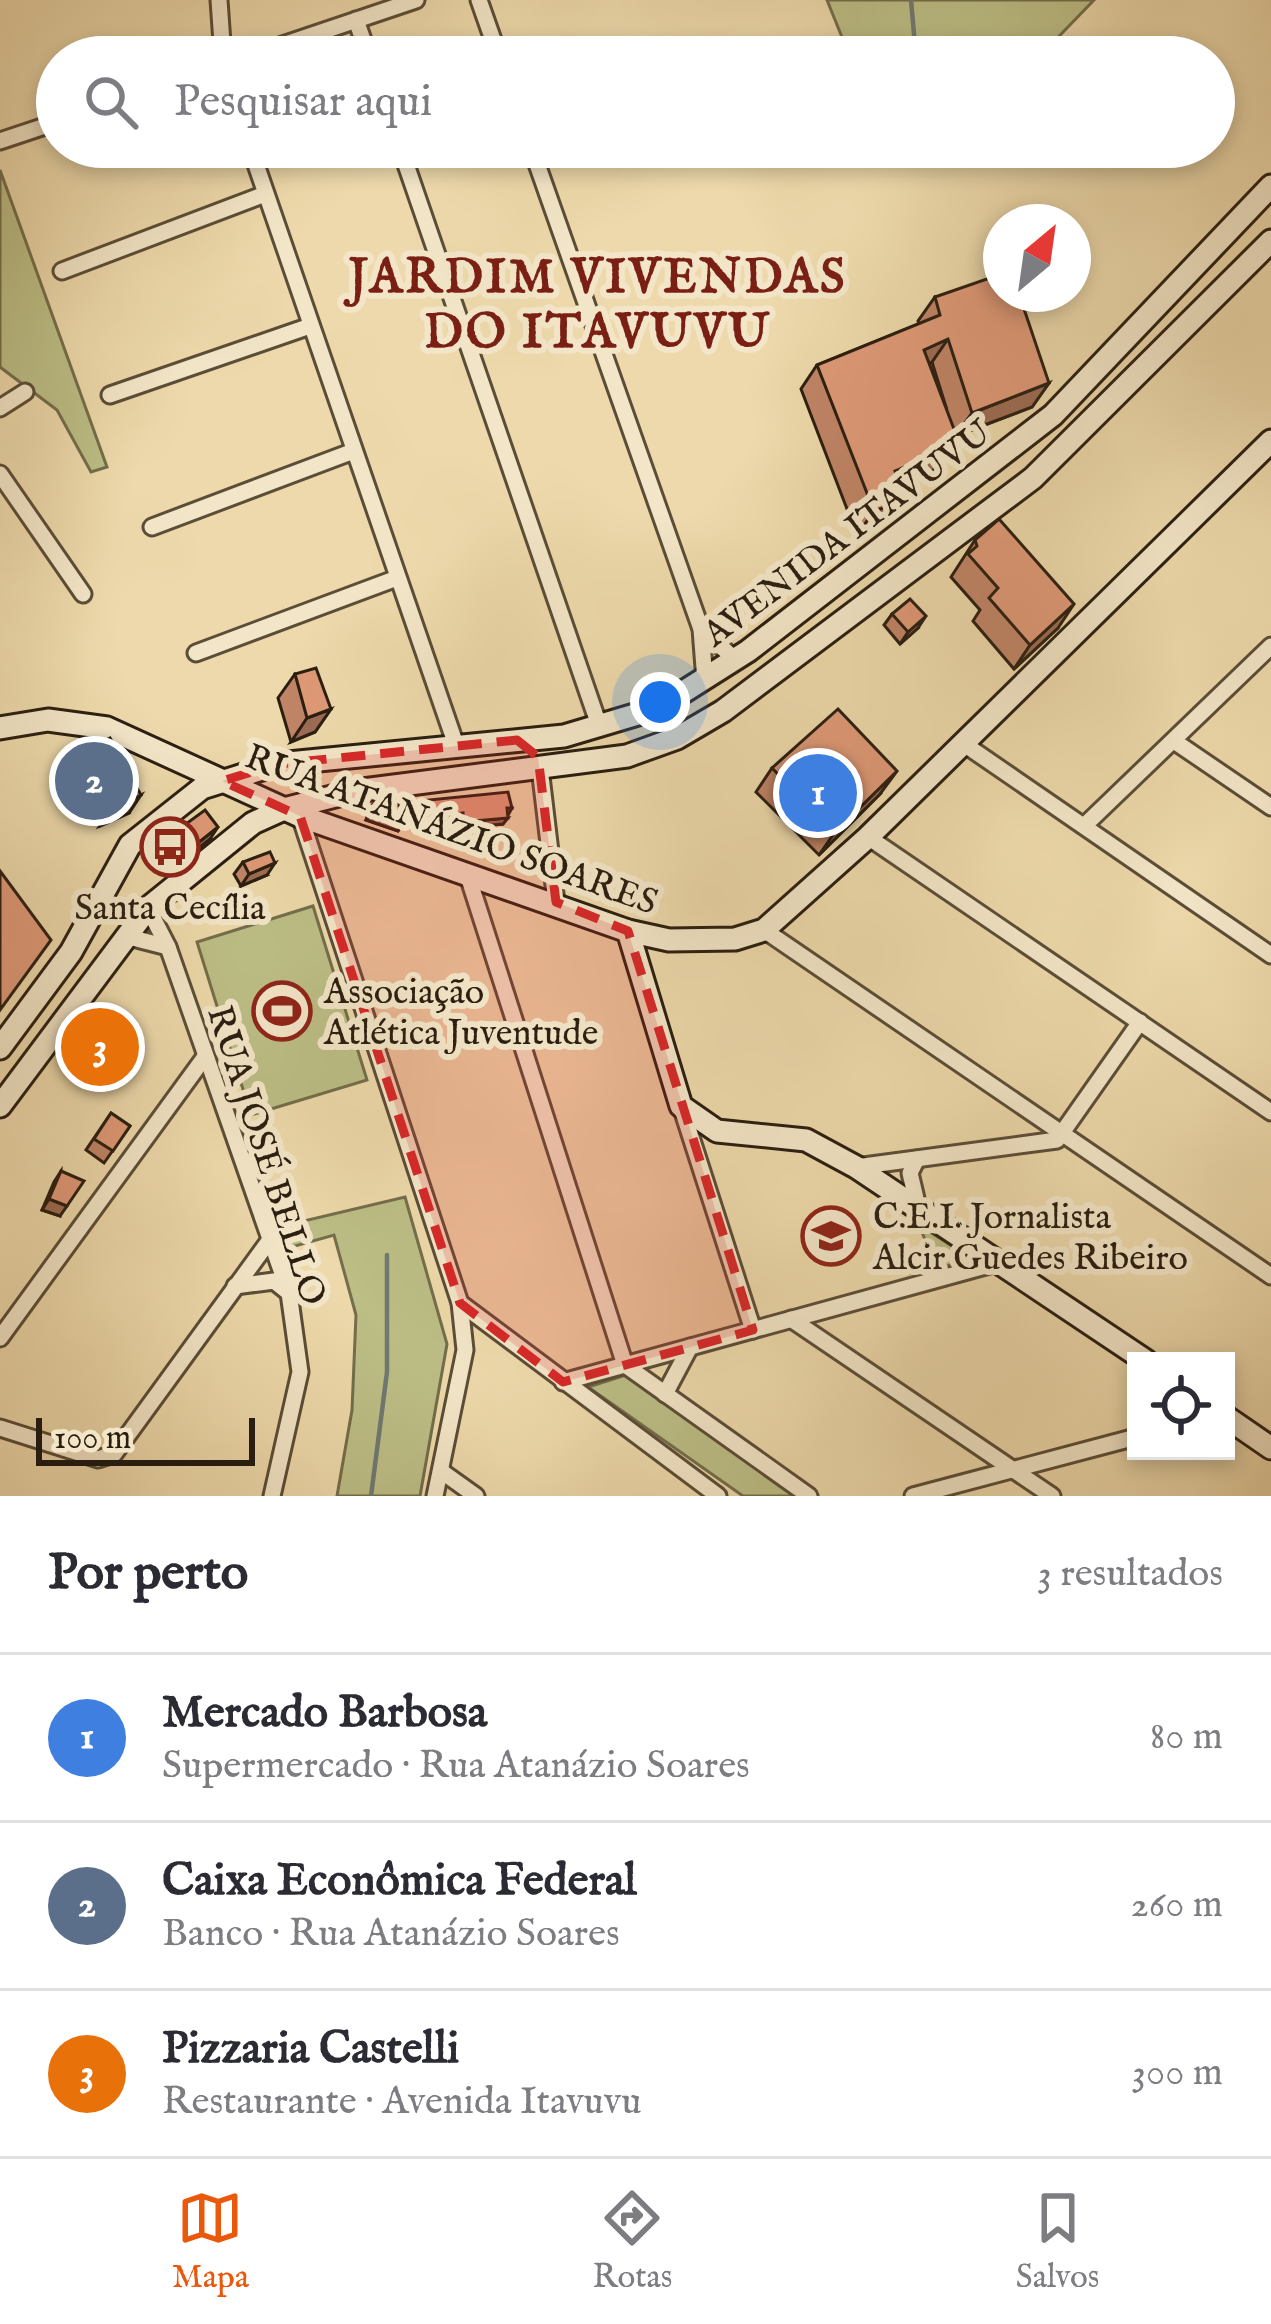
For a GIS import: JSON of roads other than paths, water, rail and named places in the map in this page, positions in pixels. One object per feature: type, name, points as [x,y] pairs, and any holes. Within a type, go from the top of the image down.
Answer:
[{"type":"main road","name":"AVENIDA ITAVUVU","points":[[0,1048],[71,952],[130,845],[202,788],[278,764],[600,728],[658,708],[736,660],[1053,415],[1271,186]]},
{"type":"main road","name":"AVENIDA ITAVUVU","points":[[0,1106],[148,908],[253,824],[355,791],[627,756],[677,738],[723,711],[1033,478],[1271,241]]},
{"type":"main road","points":[[764,930],[868,837],[1271,441]]},
{"type":"main road","name":"RUA ATANÁZIO SOARES","points":[[0,728],[83,721],[292,813],[628,931],[669,940],[736,939],[764,930]]},
{"type":"main road","points":[[517,740],[532,748],[540,768]]},
{"type":"main road","points":[[628,931],[681,1106],[717,1131],[806,1140],[856,1167],[1133,1352]]},
{"type":"main road","points":[[1235,1423],[1271,1448]]},
{"type":"street","points":[[219,0],[222,36]]},
{"type":"street","points":[[309,36],[416,0]]},
{"type":"street","points":[[479,0],[492,36]]},
{"type":"street","points":[[356,20],[362,36]]},
{"type":"street","points":[[0,141],[36,129]]},
{"type":"street","points":[[257,168],[456,745]]},
{"type":"street","points":[[407,168],[600,728]]},
{"type":"street","points":[[538,168],[701,629],[705,681]]},
{"type":"street","points":[[62,271],[265,194]]},
{"type":"street","points":[[110,395],[310,326]]},
{"type":"street","points":[[0,408],[25,392]]},
{"type":"street","points":[[152,527],[351,452]]},
{"type":"street","points":[[0,474],[83,594]]},
{"type":"street","points":[[196,653],[397,578]]},
{"type":"street","points":[[701,629],[736,660]]},
{"type":"street","points":[[1084,826],[1271,647]]},
{"type":"street","points":[[1174,741],[1271,807]]},
{"type":"street","points":[[964,744],[1271,955]]},
{"type":"street","points":[[540,768],[556,902]]},
{"type":"street","points":[[292,813],[460,1303],[466,1350],[435,1496]]},
{"type":"street","points":[[868,837],[1271,1112]]},
{"type":"street","points":[[467,873],[625,1366],[809,1496]]},
{"type":"street","name":"RUA JOSÉ BELLO","points":[[148,908],[168,947],[289,1293],[300,1372],[272,1496]]},
{"type":"street","points":[[764,930],[1271,1276]]},
{"type":"street","points":[[125,936],[168,947]]},
{"type":"street","points":[[856,1167],[1057,1140],[1140,1022]]},
{"type":"street","points":[[0,1338],[204,1058]]},
{"type":"street","points":[[681,1106],[753,1330]]},
{"type":"street","points":[[1007,1147],[1026,1136],[1032,1121],[1028,1109]]},
{"type":"street","points":[[695,1151],[717,1131]]},
{"type":"street","points":[[917,1159],[910,1173],[918,1207]]},
{"type":"street","points":[[0,1429],[98,1459],[114,1454],[269,1241]]},
{"type":"street","points":[[563,1382],[1003,1261]]},
{"type":"street","points":[[233,1287],[257,1279],[274,1281],[289,1293]]},
{"type":"street","points":[[460,1303],[718,1496]]},
{"type":"street","points":[[791,1319],[1052,1496]]},
{"type":"street","points":[[665,1394],[690,1347]]},
{"type":"street","points":[[913,1496],[1127,1439]]},
{"type":"street","points":[[441,1471],[476,1496]]},
{"type":"waterway","points":[[911,0],[914,36]]},
{"type":"waterway","points":[[371,1496],[387,1372],[387,1255]]},
{"type":"place","name":"Caixa Econômica Federal","points":[[94,781]]},
{"type":"place","name":"Mercado Barbosa","points":[[818,793]]},
{"type":"place","name":"Santa Cecília","points":[[170,847]]},
{"type":"place","name":"Associação Atlética Juventude","points":[[282,1011]]},
{"type":"place","name":"Pizzaria Castelli","points":[[100,1047]]},
{"type":"place","name":"C.E.I. Jornalista Alcir Guedes Ribeiro","points":[[831,1236]]},
{"type":"district","name":"JARDIM VIVENDAS DO ITAVUVU","points":[[598,302]]}]
